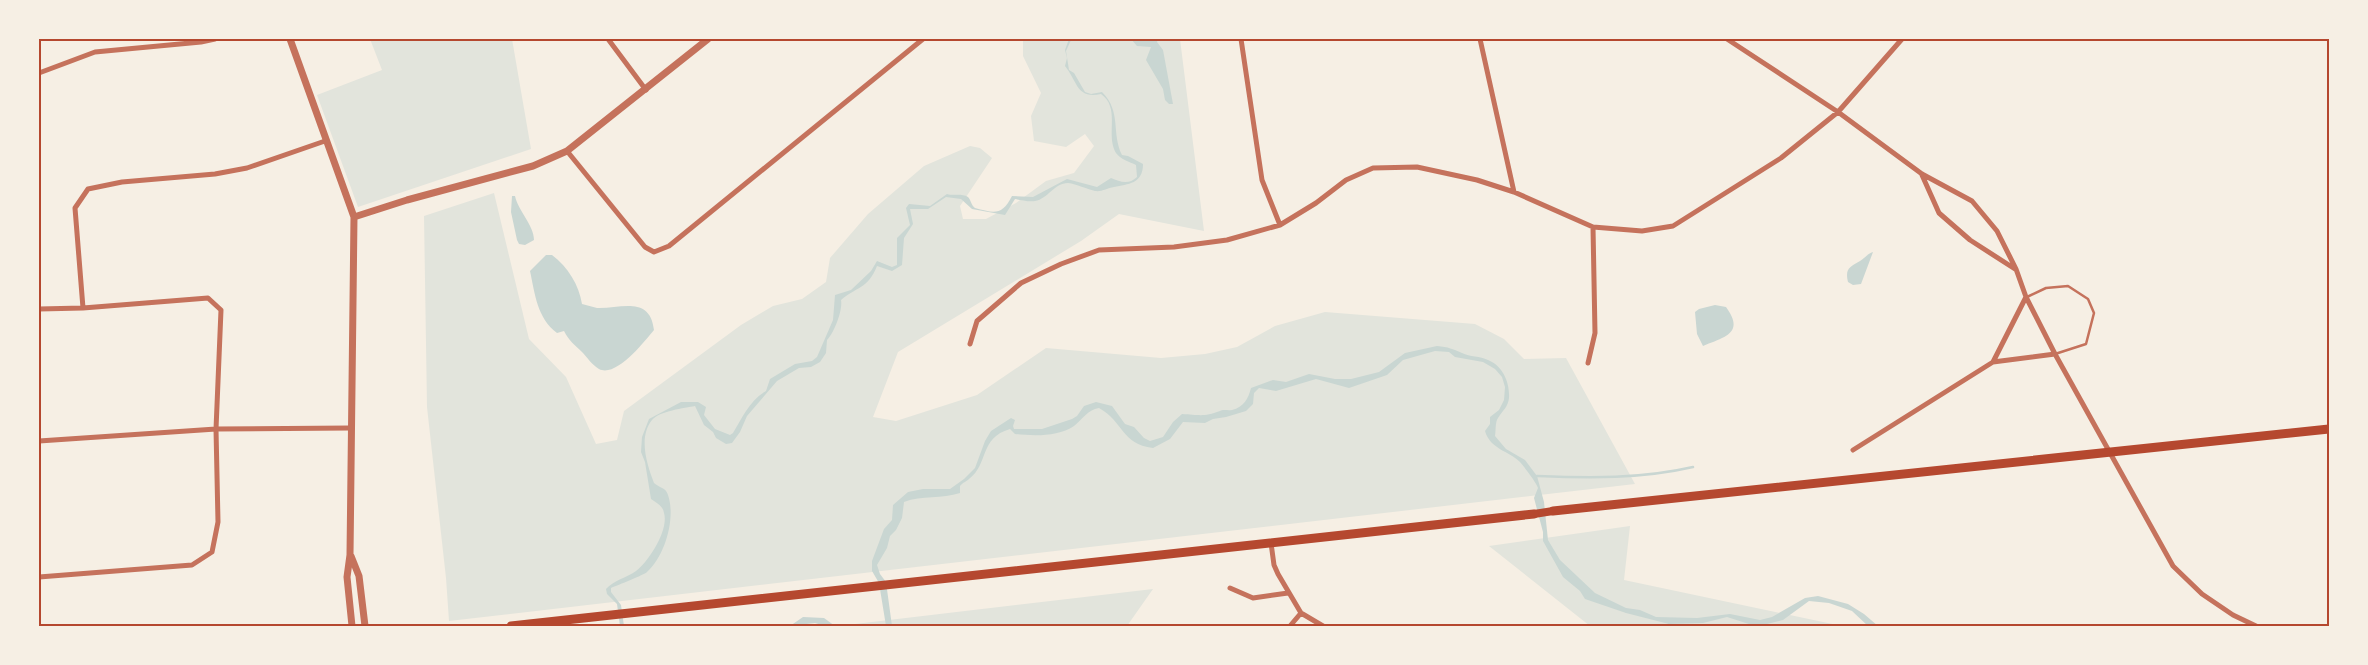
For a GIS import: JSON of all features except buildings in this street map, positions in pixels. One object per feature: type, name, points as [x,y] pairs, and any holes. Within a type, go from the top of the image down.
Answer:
[{"type":"main road","points":[[511,626],[1553,511],[2109,454],[2329,429]]},
{"type":"street","points":[[39,73],[95,52],[215,39]]},
{"type":"street","points":[[290,39],[325,141],[354,217],[350,428],[350,555],[347,577],[352,626]]},
{"type":"street","points":[[608,39],[646,90]]},
{"type":"street","points":[[354,217],[407,200],[533,166],[567,151],[708,39]]},
{"type":"street","points":[[567,151],[645,247],[654,252],[669,246],[923,39]]},
{"type":"street","points":[[1241,39],[1262,180],[1280,225]]},
{"type":"street","points":[[1480,39],[1514,192]]},
{"type":"street","points":[[1727,39],[1838,112],[1922,174],[1972,201],[1997,231],[2016,269],[2026,297],[2055,354],[2173,566],[2202,594],[2234,615],[2256,626]]},
{"type":"street","points":[[970,344],[977,321],[1021,284],[1061,264],[1098,250],[1174,247],[1227,240],[1280,225],[1316,203],[1346,180],[1373,168],[1417,167],[1477,180],[1514,192],[1593,227],[1642,231],[1672,226],[1781,158],[1838,112],[1902,39]]},
{"type":"street","points":[[83,308],[75,208],[88,190],[122,182],[223,173],[247,168],[325,141]]},
{"type":"street","points":[[1922,174],[1939,213],[1970,240],[2016,269]]},
{"type":"street","points":[[1588,364],[1595,333],[1593,227]]},
{"type":"street","points":[[1993,362],[2026,297]]},
{"type":"street","points":[[39,309],[83,308],[208,298],[220,310],[216,429],[218,522],[212,552],[192,565],[39,577]]},
{"type":"street","points":[[1853,450],[1993,362],[2055,354]]},
{"type":"street","points":[[39,441],[216,429],[350,428]]},
{"type":"street","points":[[1271,542],[1274,565],[1288,593],[1301,613],[1323,626]]},
{"type":"street","points":[[350,555],[359,576],[365,626]]},
{"type":"street","points":[[1230,588],[1253,598],[1288,593]]},
{"type":"street","points":[[1290,626],[1301,613]]},
{"type":"lane","points":[[2026,297],[2046,288],[2068,286],[2088,299],[2094,313],[2086,344],[2055,354]]},
{"type":"shaded area","points":[[370,39],[512,39],[531,149],[358,207],[317,95],[382,70]]},
{"type":"shaded area","points":[[1023,39],[1180,39],[1204,231],[1119,214],[1081,241],[898,352],[873,417],[896,421],[977,395],[1046,348],[1161,358],[1205,354],[1237,347],[1275,326],[1325,312],[1475,324],[1504,339],[1524,359],[1566,358],[1635,484],[449,621],[427,407],[424,216],[494,193],[529,339],[566,377],[596,444],[617,440],[624,411],[741,325],[773,306],[802,299],[826,282],[830,258],[868,214],[924,166],[970,146],[980,148],[992,158],[960,206],[963,219],[986,219],[1016,203],[1046,181],[1074,173],[1094,146],[1085,134],[1066,147],[1034,141],[1031,116],[1041,93],[1023,56]]},
{"type":"shaded area","points":[[1069,39],[1071,40],[1066,51],[1069,70],[1074,73],[1085,92],[1091,94],[1102,92],[1108,100],[1112,107],[1117,139],[1122,155],[1143,164],[1138,179],[1129,184],[1100,191],[1068,183],[1063,184],[1040,200],[1015,199],[1005,215],[972,209],[961,199],[946,197],[928,209],[910,209],[913,224],[904,238],[902,265],[892,271],[877,266],[866,283],[841,300],[841,309],[837,321],[827,340],[826,353],[820,362],[811,367],[799,368],[777,381],[747,416],[740,432],[732,443],[726,444],[716,438],[713,432],[704,425],[695,406],[672,410],[655,417],[645,434],[645,451],[654,483],[667,492],[671,514],[670,525],[664,547],[647,572],[611,588],[611,592],[621,605],[624,626],[620,626],[617,604],[607,594],[606,589],[613,583],[636,571],[647,560],[657,545],[664,528],[664,513],[662,508],[651,499],[645,462],[641,452],[642,437],[649,419],[681,402],[698,402],[706,407],[704,415],[715,429],[730,435],[733,433],[751,404],[766,391],[770,379],[795,364],[812,361],[817,357],[833,320],[835,295],[851,290],[871,271],[877,261],[892,267],[897,265],[897,238],[910,225],[906,208],[909,204],[930,206],[947,194],[960,195],[968,197],[975,208],[992,212],[1005,207],[1012,196],[1033,197],[1067,179],[1097,187],[1111,178],[1121,182],[1128,182],[1137,177],[1136,165],[1120,157],[1113,146],[1112,114],[1107,100],[1101,94],[1093,95],[1082,92],[1065,66],[1067,58],[1065,50]]},
{"type":"shaded area","points":[[1131,39],[1158,39],[1157,42],[1163,50],[1173,104],[1169,104],[1165,100],[1163,89],[1146,60],[1151,47],[1137,46]]},
{"type":"shaded area","points":[[512,196],[515,196],[533,234],[534,240],[525,245],[519,244],[517,240],[511,212]]},
{"type":"shaded area","points":[[1873,252],[1861,284],[1853,285],[1848,282],[1847,274],[1849,269]]},
{"type":"shaded area","points":[[546,255],[552,255],[568,271],[578,290],[582,304],[597,308],[633,306],[647,312],[654,330],[637,350],[621,364],[606,370],[599,369],[572,343],[564,331],[557,333],[545,320],[535,297],[530,271]]},
{"type":"shaded area","points":[[1715,305],[1726,307],[1734,323],[1733,328],[1725,337],[1703,346],[1697,334],[1695,312],[1699,309]]},
{"type":"shaded area","points":[[1437,346],[1485,359],[1498,366],[1502,371],[1507,381],[1509,398],[1497,420],[1495,436],[1506,449],[1525,460],[1537,476],[1544,502],[1548,540],[1560,560],[1595,593],[1626,608],[1640,610],[1656,617],[1697,618],[1730,614],[1760,620],[1772,617],[1805,598],[1818,596],[1848,604],[1878,626],[1868,626],[1852,611],[1829,603],[1809,601],[1783,620],[1763,625],[1752,625],[1727,617],[1703,623],[1669,624],[1626,613],[1585,599],[1580,591],[1563,577],[1543,541],[1543,532],[1534,498],[1538,488],[1535,482],[1516,458],[1495,446],[1487,437],[1485,431],[1490,424],[1490,417],[1499,410],[1504,400],[1505,387],[1502,377],[1495,369],[1483,362],[1455,357],[1449,352],[1435,351],[1403,360],[1387,375],[1349,388],[1316,379],[1276,391],[1259,388],[1254,393],[1253,404],[1246,411],[1213,419],[1205,423],[1183,422],[1170,439],[1153,448],[1143,446],[1128,437],[1099,408],[1088,413],[1068,430],[1061,432],[1045,435],[1022,435],[1015,434],[1010,429],[1000,433],[993,438],[975,473],[960,486],[960,493],[918,498],[904,502],[902,518],[896,530],[890,536],[887,548],[877,565],[880,574],[886,582],[892,626],[886,626],[879,583],[872,571],[872,561],[884,529],[892,520],[893,505],[908,492],[923,489],[950,489],[964,479],[975,468],[985,441],[991,431],[1011,418],[1015,420],[1014,429],[1042,429],[1072,419],[1077,416],[1084,406],[1096,402],[1112,406],[1125,424],[1134,427],[1144,438],[1150,441],[1163,437],[1173,422],[1182,414],[1206,415],[1223,410],[1236,409],[1245,402],[1251,388],[1273,380],[1286,382],[1309,374],[1335,379],[1351,379],[1379,372],[1405,353]]},
{"type":"shaded area","points":[[1630,526],[1624,580],[1842,626],[1590,626],[1489,546]]},
{"type":"shaded area","points":[[1153,589],[1127,626],[838,626]]},
{"type":"shaded area","points":[[803,617],[824,618],[835,626],[815,623],[790,626]]},
{"type":"waterway","points":[[1537,476],[1635,476],[1693,467]]}]
